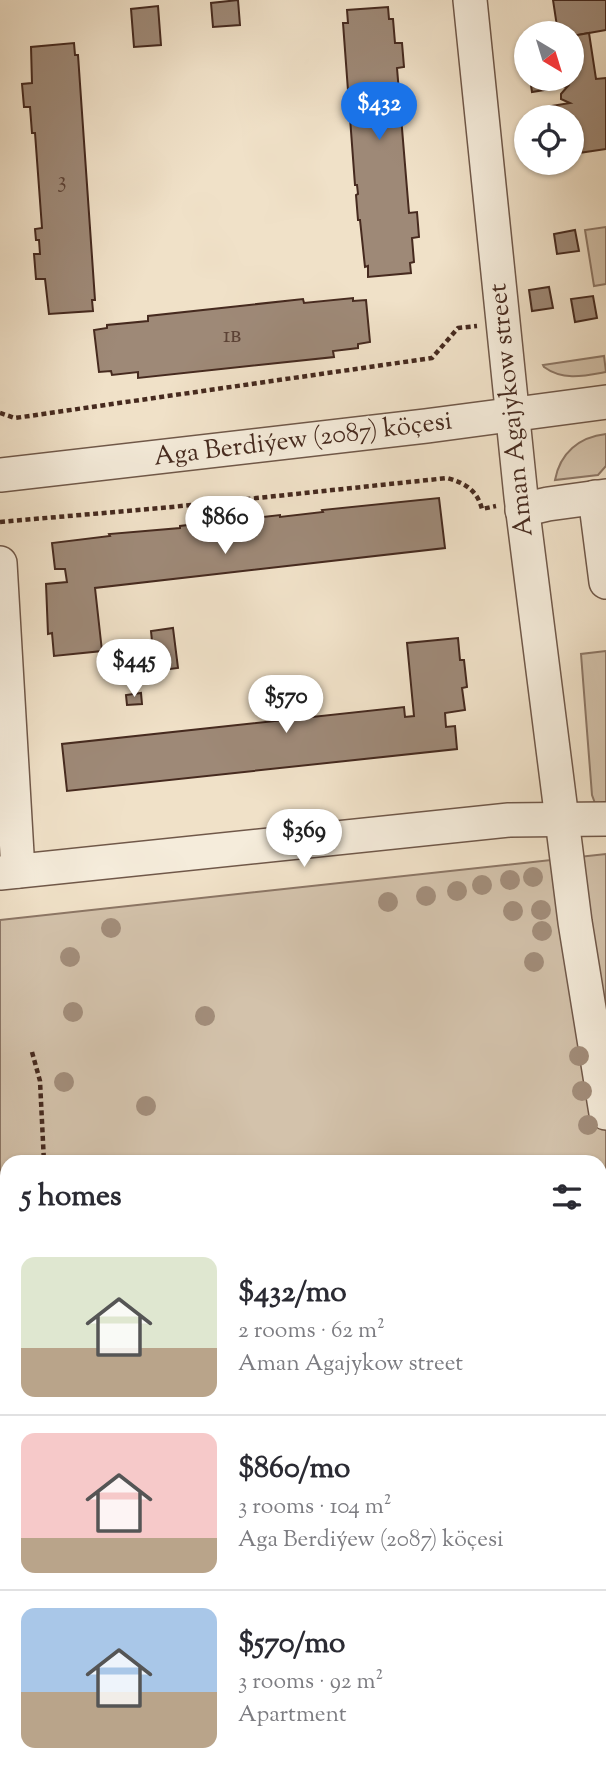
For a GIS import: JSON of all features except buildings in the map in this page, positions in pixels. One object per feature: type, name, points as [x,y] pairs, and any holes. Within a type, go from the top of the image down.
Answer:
[{"type":"street","name":"Aman Agajykow street","points":[[470,0],[511,415],[510,508],[562,819],[575,922],[606,1113]]},
{"type":"street","name":"Aga Berdiýew (2087) köçesi","points":[[0,475],[606,402]]},
{"type":"street","points":[[510,508],[600,496],[606,582]]},
{"type":"street","points":[[0,563],[9,872],[509,820],[606,819]]},
{"type":"path","points":[[0,413],[15,418],[432,358],[458,328],[486,325]]},
{"type":"path","points":[[0,522],[447,478],[472,489],[482,509],[510,508]]},
{"type":"path","points":[[32,1052],[40,1081],[44,1155]]},
{"type":"shaded area","points":[[606,227],[606,284],[594,286],[585,230]]},
{"type":"shaded area","points":[[604,356],[606,372],[590,375],[566,376],[543,365]]},
{"type":"shaded area","points":[[606,434],[606,466],[598,475],[555,480],[561,462],[572,448],[587,439]]},
{"type":"shaded area","points":[[606,651],[606,809],[596,806],[592,795],[581,654]]},
{"type":"shaded area","points":[[606,854],[606,1155],[0,1155],[0,920]]}]
